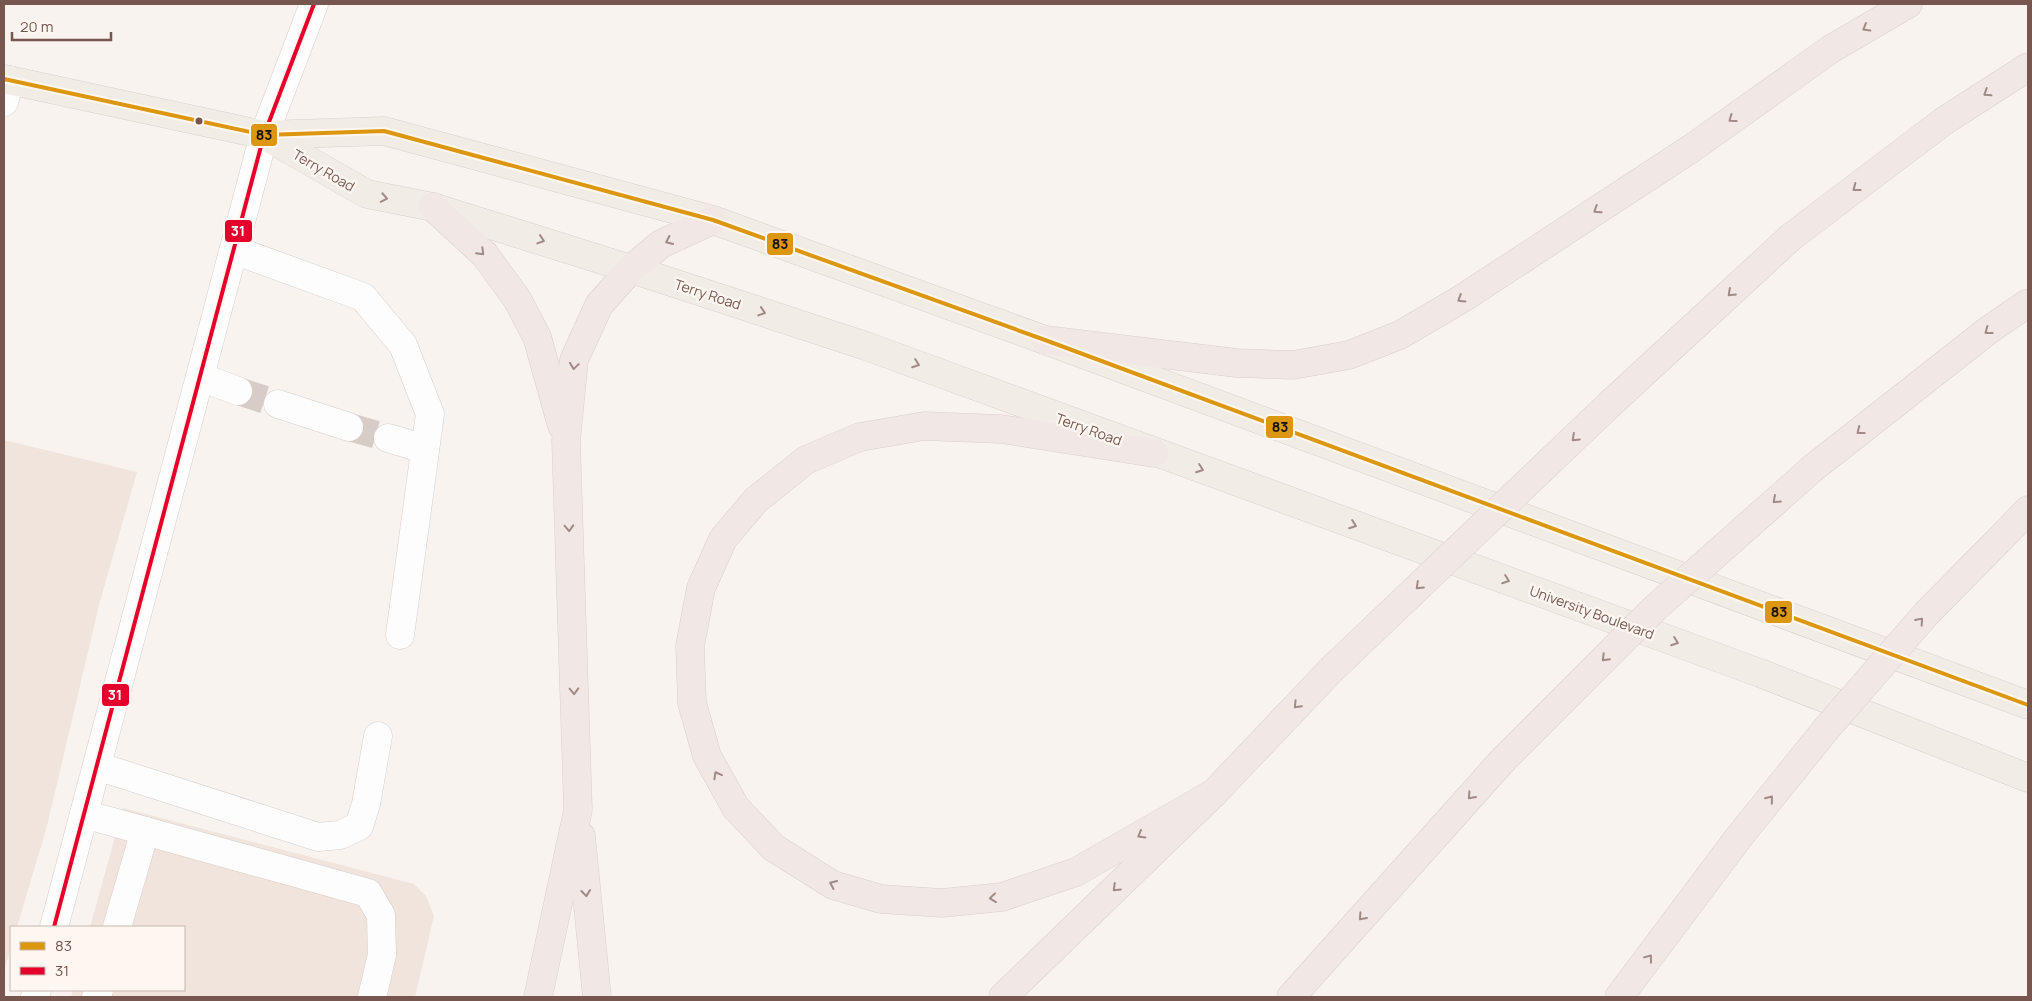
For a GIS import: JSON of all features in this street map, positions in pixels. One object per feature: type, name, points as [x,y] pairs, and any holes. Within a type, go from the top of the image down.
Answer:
[{"type":"highway","points":[[1045,340],[1237,363],[1293,365],[1349,355],[1400,335],[1463,298],[1692,148],[1831,49],[1908,4]]},
{"type":"highway","points":[[1003,997],[1214,793],[1331,670],[1610,404],[1792,237],[1944,121],[2028,67]]},
{"type":"highway","points":[[433,207],[485,254],[517,299],[537,336],[566,441]]},
{"type":"highway","points":[[597,997],[578,810],[566,441],[574,360],[598,305],[631,269],[661,244],[713,220]]},
{"type":"highway","points":[[1291,997],[1503,760],[1654,609],[1813,468],[1990,329],[2028,303]]},
{"type":"highway","points":[[1154,453],[1001,430],[924,426],[860,437],[806,460],[756,500],[724,539],[720,547],[701,588],[690,646],[692,703],[707,756],[736,808],[774,848],[833,885],[881,899],[942,904],[1002,897],[1076,872],[1214,793]]},
{"type":"highway","points":[[1620,997],[1739,837],[1827,728],[1914,628],[2028,510]]},
{"type":"highway","points":[[538,997],[578,810]]},
{"type":"main road","name":"Terry Road","points":[[6,87],[264,135],[384,131],[713,220],[1045,340],[2028,705]]},
{"type":"main road","name":"Terry Road","points":[[264,135],[367,194],[433,207],[866,346],[1154,453]]},
{"type":"main road","name":"University Boulevard","points":[[1154,453],[1760,673],[2028,778]]},
{"type":"street","points":[[54,926],[264,135],[314,4]]},
{"type":"street","points":[[234,250],[363,297],[403,345],[430,414],[400,635]]},
{"type":"street","points":[[200,377],[238,391]]},
{"type":"street","points":[[278,404],[349,426]]},
{"type":"street","points":[[388,438],[426,449]]},
{"type":"street","points":[[97,766],[318,837],[340,835],[358,826],[366,804],[378,736]]},
{"type":"street","points":[[84,814],[368,893],[381,915],[382,955],[372,997]]},
{"type":"street","points":[[117,926],[145,831]]},
{"type":"shaded area","points":[[4,440],[137,472],[99,605],[47,826],[17,926],[10,926],[10,951],[4,972]]},
{"type":"shaded area","points":[[123,808],[414,884],[426,896],[434,916],[415,997],[71,997],[73,991],[185,991],[185,926],[90,926]]},
{"type":"tunnel","points":[[238,391],[278,404]]},
{"type":"tunnel","points":[[349,427],[388,438]]},
{"type":"transit line","name":"31","points":[[54,926],[264,135],[314,4]]},
{"type":"transit line","name":"83","points":[[4,79],[264,135],[384,131],[713,220],[1045,340],[2028,705]]}]
